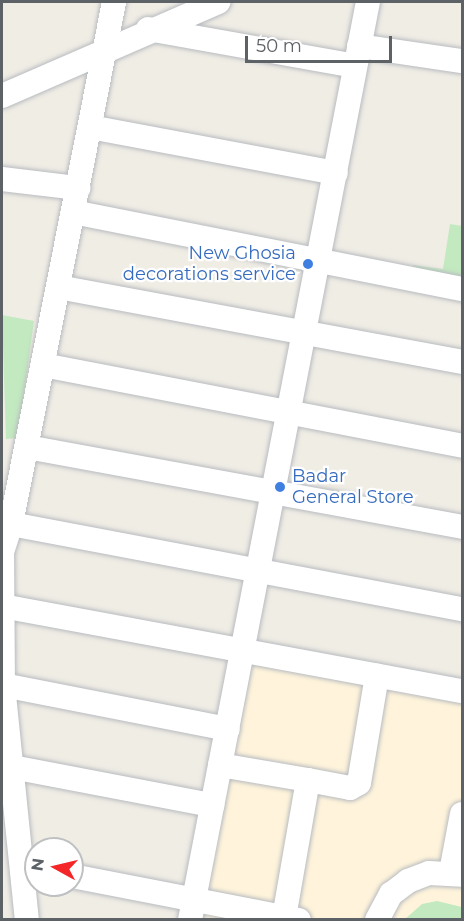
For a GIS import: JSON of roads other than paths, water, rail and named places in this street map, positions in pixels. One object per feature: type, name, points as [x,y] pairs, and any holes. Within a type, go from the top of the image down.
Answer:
[{"type":"street","points":[[27,920],[19,867],[3,685],[2,550],[11,524],[27,447],[114,2]]},
{"type":"street","points":[[2,96],[148,29],[218,2]]},
{"type":"street","points":[[192,909],[306,334],[368,2]]},
{"type":"street","points":[[148,29],[357,56],[462,61]]},
{"type":"street","points":[[90,127],[336,173]]},
{"type":"street","points":[[2,179],[78,189]]},
{"type":"street","points":[[73,212],[462,289]]},
{"type":"street","points":[[58,286],[462,362]]},
{"type":"street","points":[[43,365],[462,446]]},
{"type":"street","points":[[27,447],[462,527]]},
{"type":"street","points":[[11,524],[462,609]]},
{"type":"street","points":[[2,606],[462,691]]},
{"type":"street","points":[[220,765],[350,788],[359,783],[377,675]]},
{"type":"street","points":[[3,685],[228,729]]},
{"type":"street","points":[[12,767],[212,805]]},
{"type":"street","points":[[84,879],[192,909],[291,918],[308,780]]},
{"type":"street","points":[[376,920],[391,894],[408,881],[429,873],[457,874],[462,814]]},
{"type":"place","name":"New Ghosia decorations service","points":[[308,264]]},
{"type":"place","name":"Badar General Store","points":[[280,487]]}]
